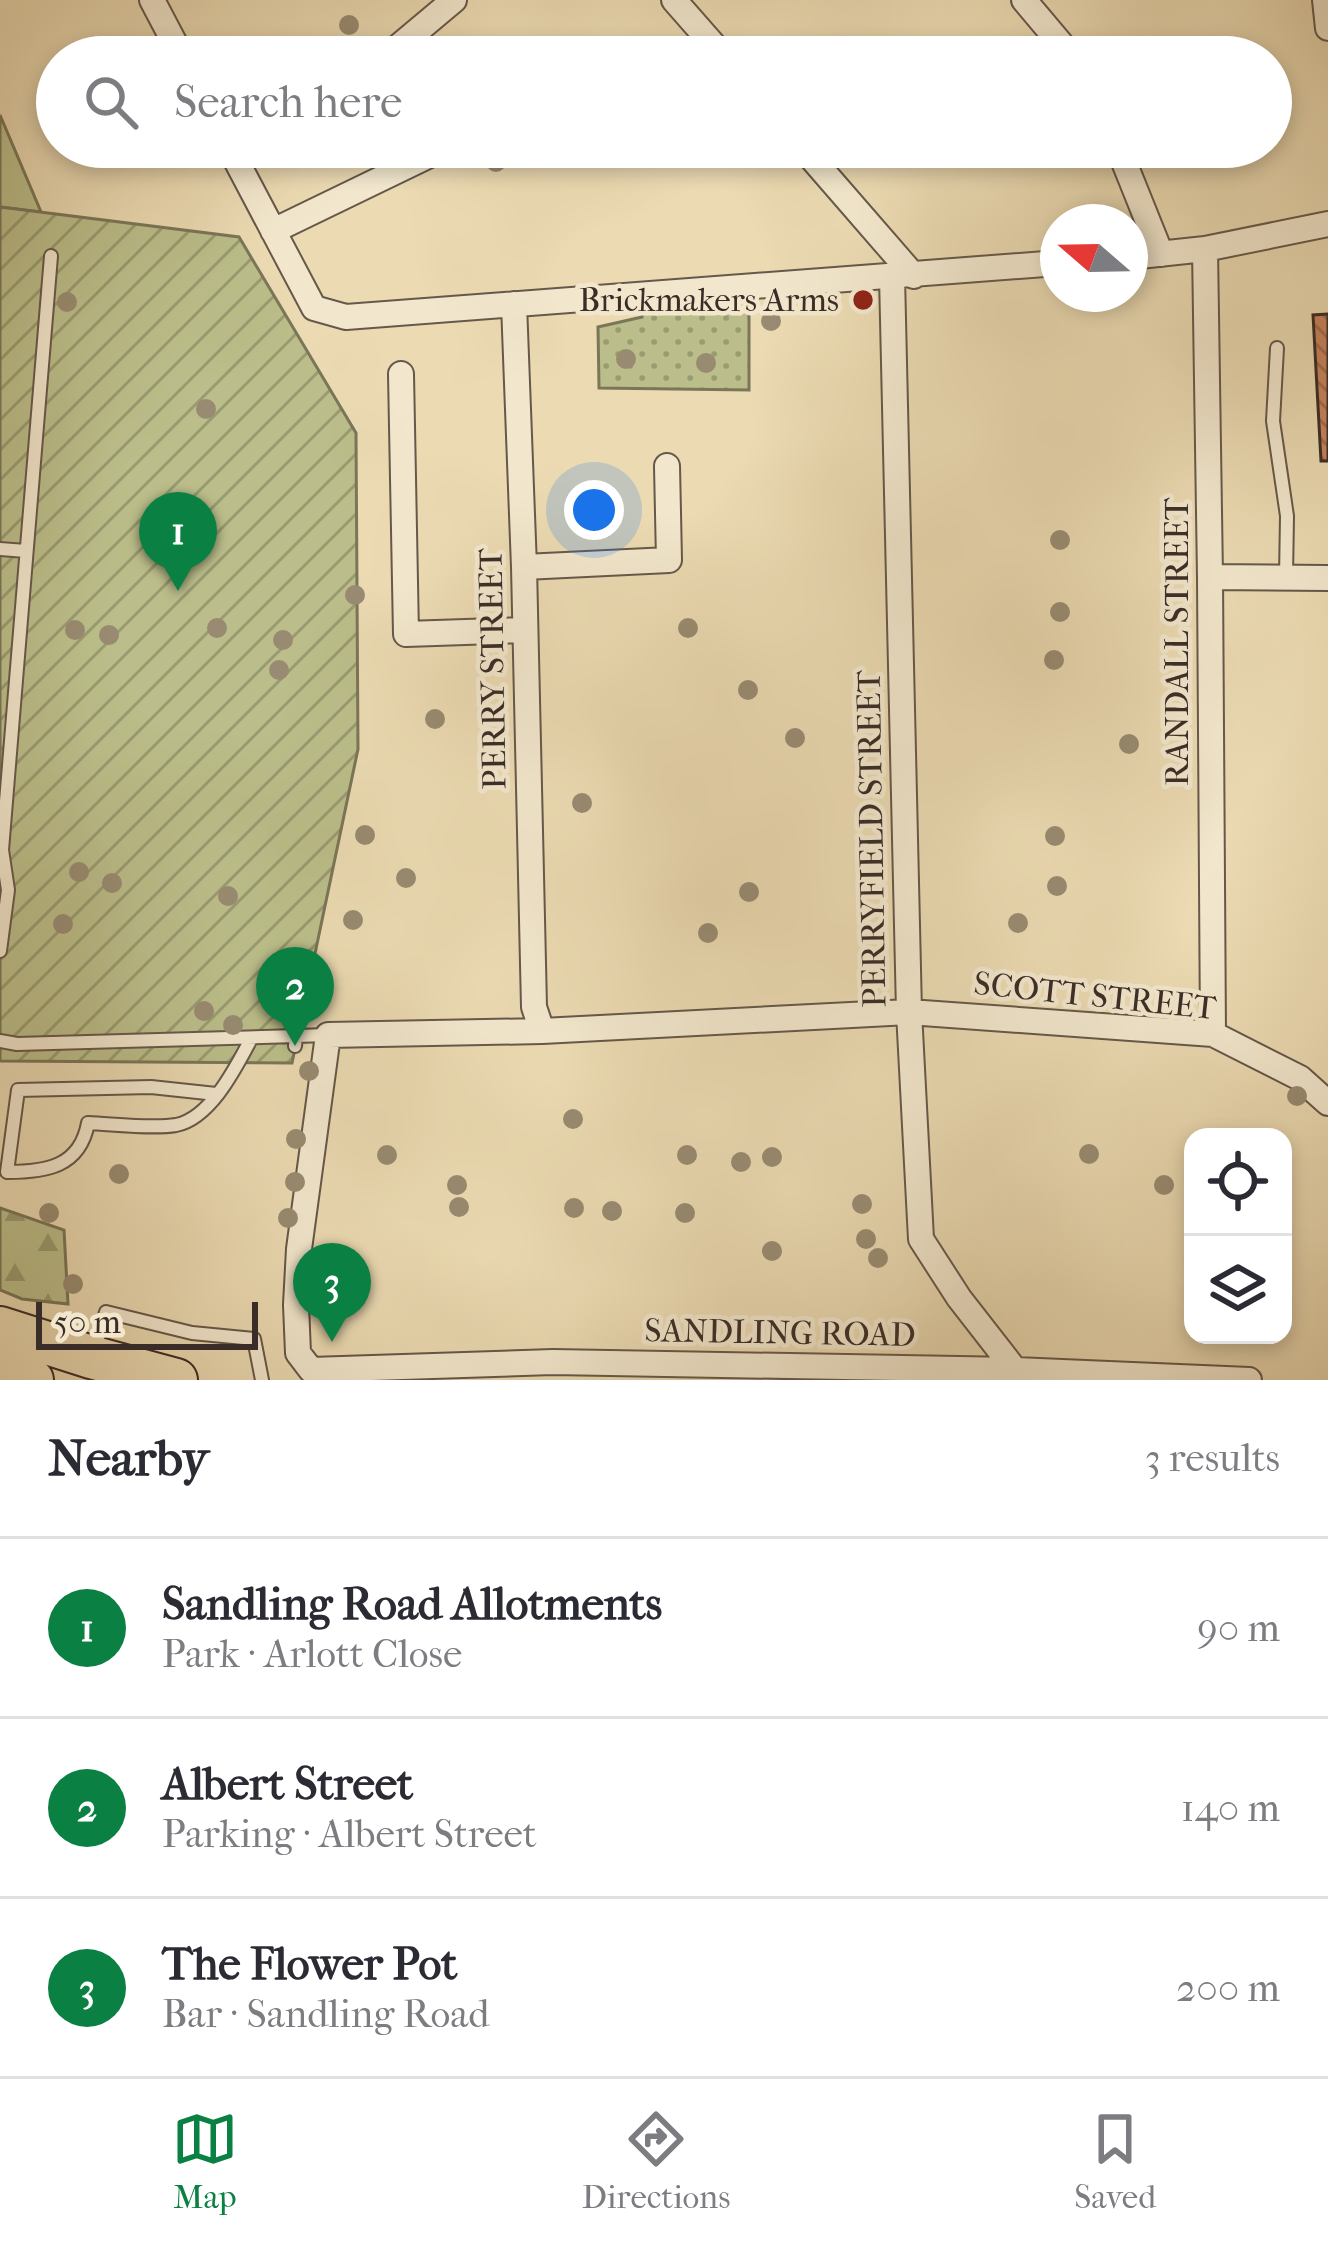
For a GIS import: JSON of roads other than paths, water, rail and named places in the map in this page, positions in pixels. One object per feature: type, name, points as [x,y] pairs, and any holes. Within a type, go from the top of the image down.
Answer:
[{"type":"highway","points":[[0,1328],[176,1380]]},
{"type":"highway","points":[[0,1370],[32,1380]]},
{"type":"street","points":[[152,0],[171,36]]},
{"type":"street","points":[[411,36],[454,0]]},
{"type":"street","points":[[674,0],[706,36]]},
{"type":"street","points":[[1024,0],[1054,36]]},
{"type":"street","points":[[1325,0],[1328,28]]},
{"type":"street","points":[[240,168],[314,308],[346,317],[1040,265]]},
{"type":"street","points":[[273,231],[403,168]]},
{"type":"street","points":[[818,168],[903,276]]},
{"type":"street","points":[[1126,168],[1161,254]]},
{"type":"street","points":[[1148,255],[1328,224]]},
{"type":"street","name":"RANDALL STREET","points":[[1205,249],[1213,1034]]},
{"type":"street","name":"PERRYFIELD STREET","points":[[903,276],[909,1012],[921,1239],[1015,1370]]},
{"type":"street","name":"PERRY STREET","points":[[514,304],[534,1007],[542,1031]]},
{"type":"street","points":[[401,374],[406,634],[525,630]]},
{"type":"street","points":[[524,567],[669,560],[667,466]]},
{"type":"street","points":[[1210,577],[1328,578]]},
{"type":"street","name":"SCOTT STREET","points":[[328,1035],[542,1031],[909,1012],[1213,1034],[1300,1078],[1328,1103]]},
{"type":"street","name":"SANDLING ROAD","points":[[328,1035],[299,1249],[298,1353],[310,1370],[554,1362],[1015,1370],[1249,1380]]},
{"type":"lane","points":[[0,951],[8,890],[2,850],[51,256]]},
{"type":"lane","points":[[1277,348],[1273,421],[1287,516],[1286,577]]},
{"type":"lane","points":[[0,549],[26,551]]},
{"type":"lane","points":[[0,1041],[295,1041],[328,1035]]},
{"type":"lane","points":[[216,1094],[151,1087],[18,1090],[7,1172],[34,1172],[58,1165],[85,1141],[88,1123],[176,1125],[197,1117],[230,1078],[251,1039]]},
{"type":"lane","points":[[92,1358],[106,1312],[192,1333],[254,1339],[262,1380]]},
{"type":"place","name":"Brickmakers Arms","points":[[863,300]]},
{"type":"place","name":"Sandling Road Allotments","points":[[178,591]]},
{"type":"place","name":"Albert Street","points":[[295,1046]]},
{"type":"place","name":"The Flower Pot","points":[[332,1342]]}]
